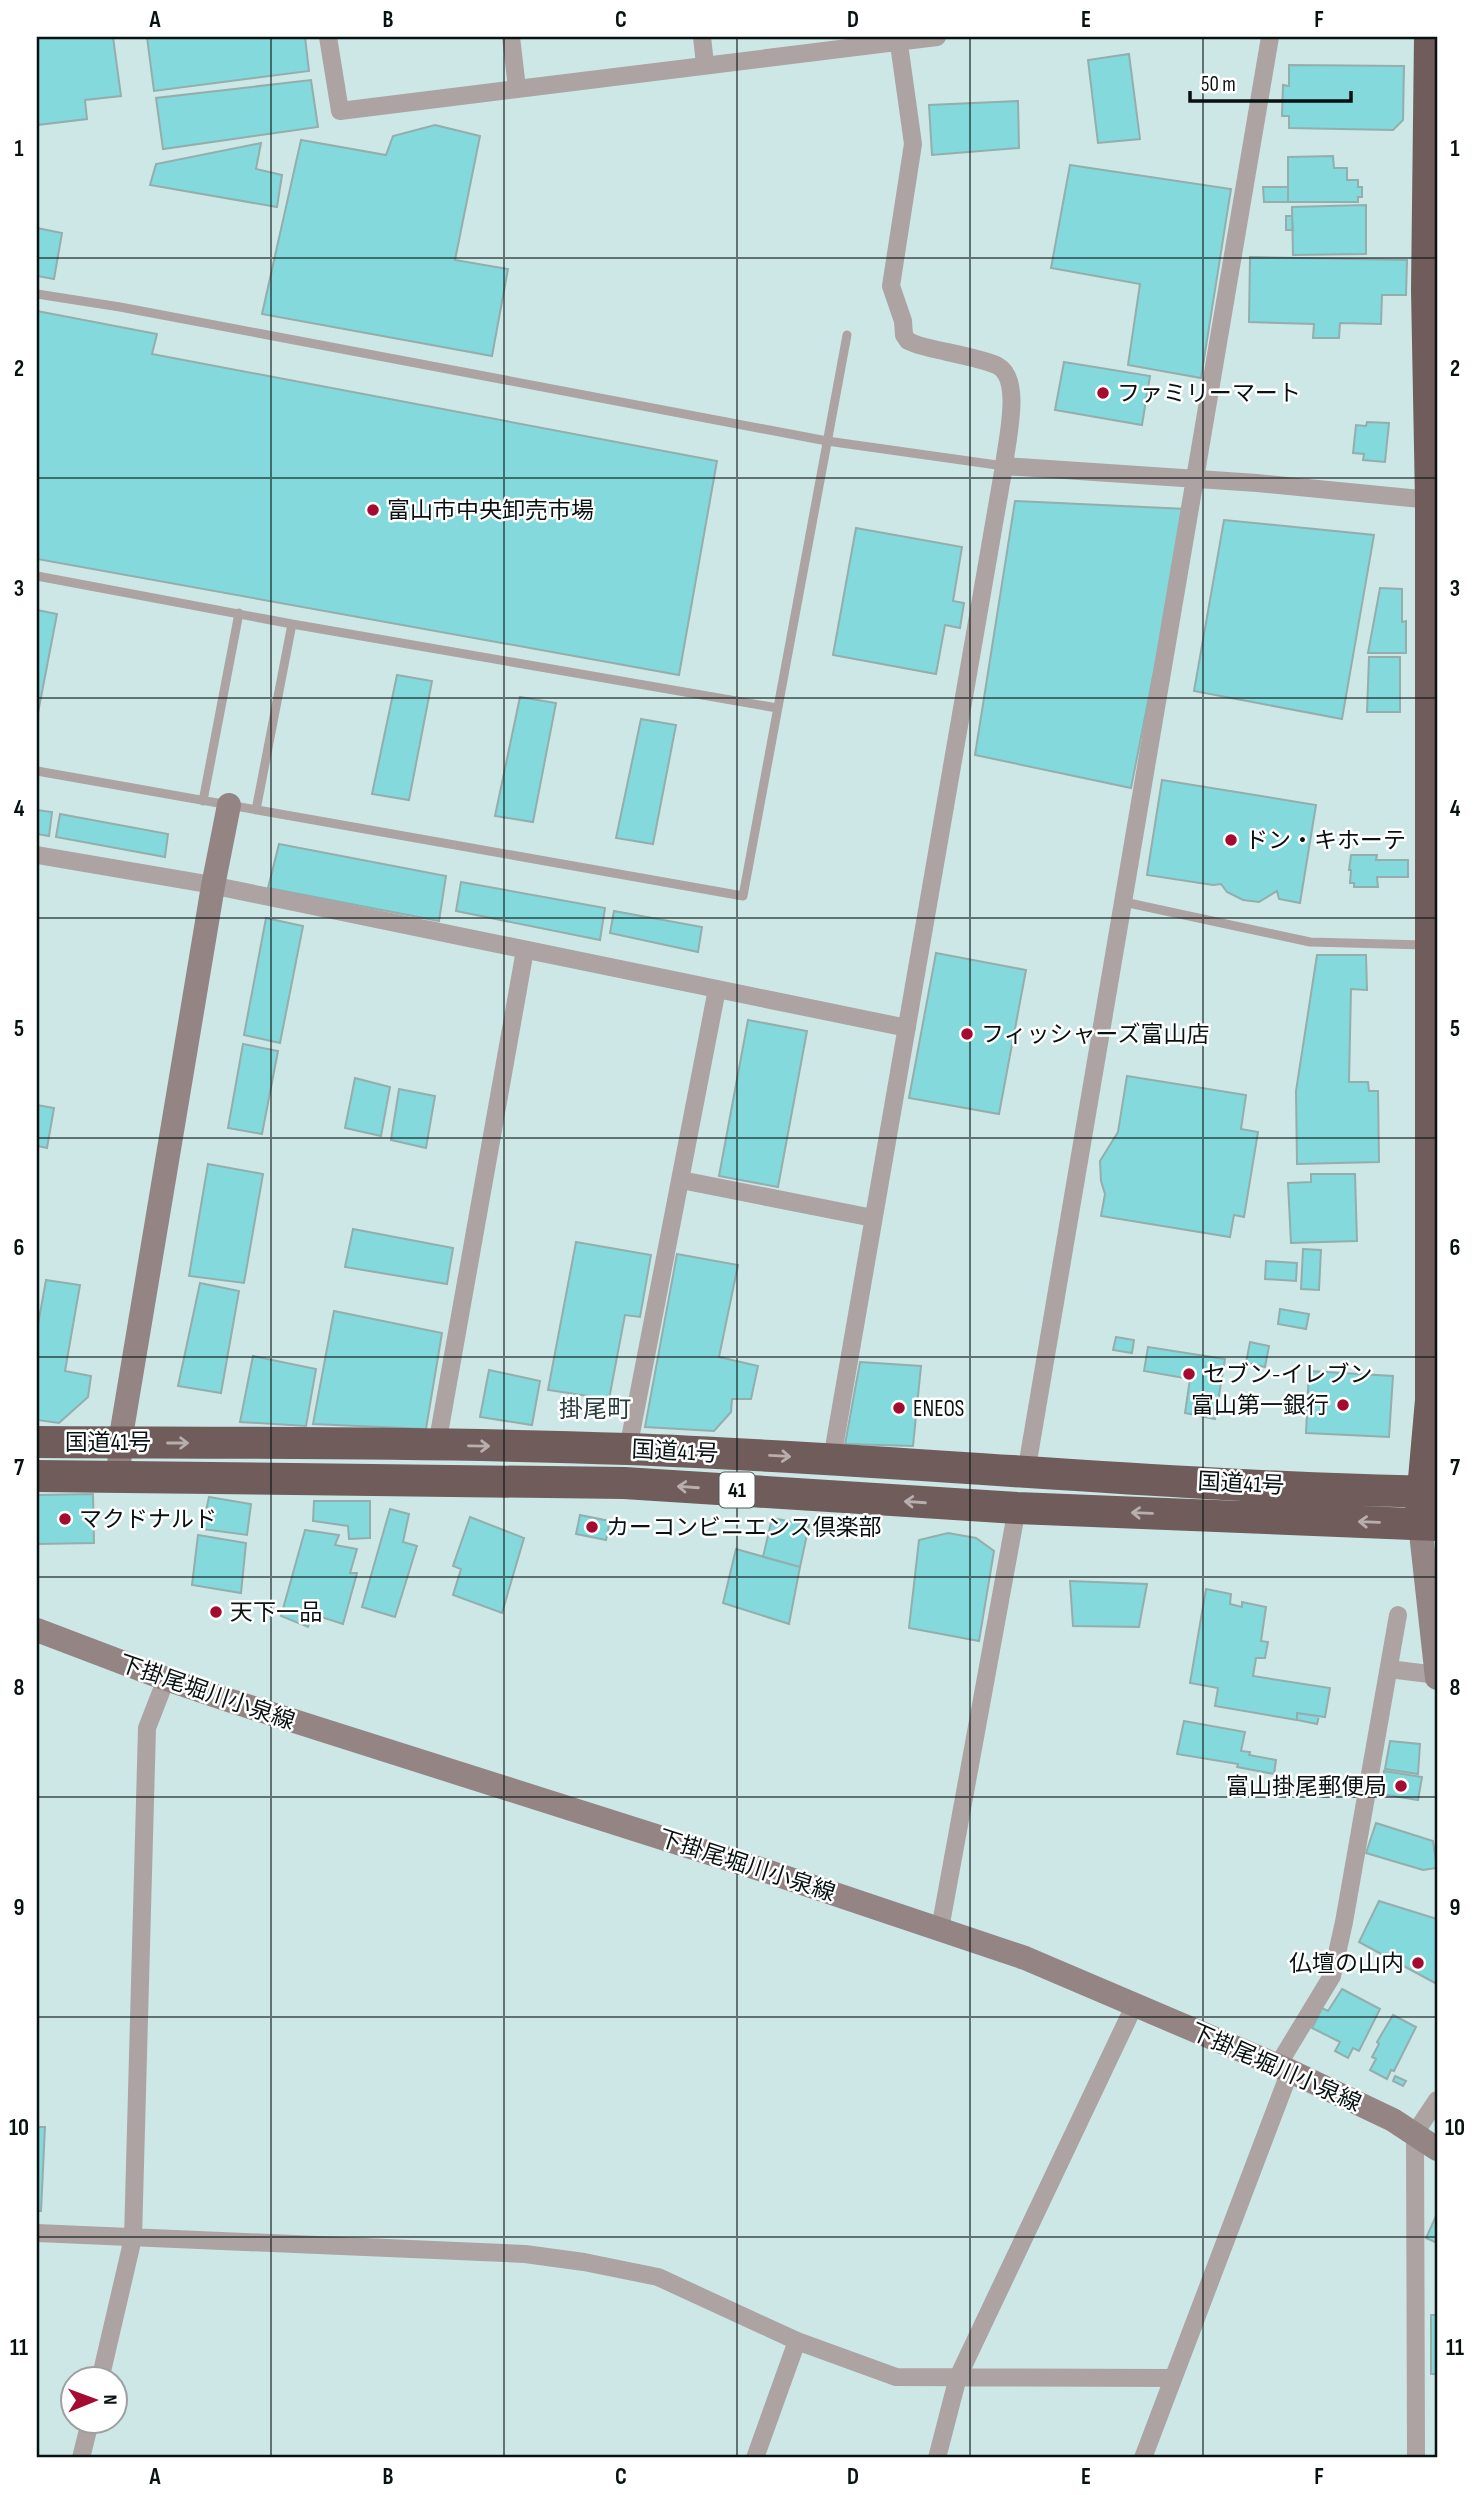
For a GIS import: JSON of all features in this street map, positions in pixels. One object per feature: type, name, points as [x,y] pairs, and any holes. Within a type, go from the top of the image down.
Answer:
[{"type":"highway","points":[[1429,1525],[1431,500],[1427,290],[1430,37]]},
{"type":"highway","name":"国道41号","points":[[37,1442],[628,1449],[832,1459],[1026,1473],[1429,1492]]},
{"type":"highway","name":"国道41号","points":[[37,1476],[624,1483],[1017,1508],[1429,1525]]},
{"type":"main road","points":[[119,1477],[120,1442],[213,886],[229,805]]},
{"type":"main road","points":[[1429,1525],[1437,1676]]},
{"type":"main road","name":"下掛尾堀川小泉線","points":[[37,1630],[166,1679],[940,1928],[1025,1958],[1284,2068],[1415,2133],[1437,2149]]},
{"type":"street","points":[[328,37],[340,111],[899,39],[937,37]]},
{"type":"street","points":[[511,37],[517,88]]},
{"type":"street","points":[[702,37],[705,64]]},
{"type":"street","points":[[1026,1473],[1270,37]]},
{"type":"street","points":[[832,1459],[1004,466],[1012,395],[1008,377],[997,366],[908,341],[904,335],[903,321],[891,286],[913,144],[899,39]]},
{"type":"street","points":[[1004,466],[1257,483],[1431,500]]},
{"type":"street","points":[[37,855],[213,886],[906,1028]]},
{"type":"street","points":[[438,1445],[525,950]]},
{"type":"street","points":[[628,1449],[717,989]]},
{"type":"street","points":[[681,1180],[873,1218]]},
{"type":"street","points":[[940,1928],[1017,1508]]},
{"type":"street","points":[[1143,2458],[1284,2068],[1332,1976],[1398,1615]]},
{"type":"street","points":[[1389,1670],[1437,1676]]},
{"type":"street","points":[[103,2366],[133,2238],[147,1728],[166,1679]]},
{"type":"street","points":[[937,2458],[958,2377],[1135,2004]]},
{"type":"street","points":[[1416,2458],[1415,2133],[1437,2100]]},
{"type":"street","points":[[37,2233],[525,2254],[584,2262],[658,2277],[797,2341],[896,2377],[1172,2378]]},
{"type":"street","points":[[755,2458],[797,2341]]},
{"type":"street","points":[[81,2458],[86,2436]]},
{"type":"lane","points":[[37,294],[120,307],[827,441],[1004,466]]},
{"type":"lane","points":[[37,771],[743,896],[847,335]]},
{"type":"lane","points":[[37,576],[292,624],[777,708]]},
{"type":"lane","points":[[203,801],[239,613]]},
{"type":"lane","points":[[256,810],[292,624]]},
{"type":"lane","points":[[1124,902],[1310,942],[1431,945]]},
{"type":"building","points":[[37,37],[113,37],[121,96],[85,100],[87,119],[37,125]]},
{"type":"building","points":[[147,37],[305,37],[309,71],[154,91]]},
{"type":"building","points":[[1129,54],[1140,139],[1098,143],[1088,60]]},
{"type":"building","points":[[1289,65],[1404,66],[1403,120],[1393,130],[1289,128],[1289,116],[1282,116],[1283,85],[1289,86]]},
{"type":"building","points":[[311,80],[318,127],[163,149],[156,98]]},
{"type":"building","points":[[1018,101],[1019,148],[932,155],[929,105]]},
{"type":"building","points":[[435,125],[480,136],[455,260],[508,269],[492,356],[262,314],[301,140],[386,155],[393,136]]},
{"type":"building","points":[[261,143],[256,169],[282,175],[277,207],[150,185],[156,164]]},
{"type":"building","points":[[1333,156],[1334,168],[1347,168],[1347,180],[1358,180],[1358,187],[1362,187],[1362,197],[1358,197],[1358,202],[1288,202],[1288,157]]},
{"type":"building","points":[[1070,165],[1231,189],[1201,378],[1128,365],[1140,284],[1051,268]]},
{"type":"building","points":[[1263,187],[1288,187],[1288,202],[1264,202]]},
{"type":"building","points":[[1366,205],[1366,254],[1293,255],[1292,207]]},
{"type":"building","points":[[1286,216],[1292,216],[1293,230],[1286,230]]},
{"type":"building","points":[[37,228],[62,233],[54,279],[37,276]]},
{"type":"building","points":[[1250,257],[1407,260],[1406,295],[1382,295],[1381,324],[1340,323],[1339,338],[1313,338],[1314,324],[1249,322]]},
{"type":"building","name":"富山市中央卸売市場","points":[[37,311],[157,334],[152,354],[717,461],[679,675],[37,559]]},
{"type":"building","name":"ファミリーマート","points":[[1064,362],[1150,376],[1142,425],[1055,410]]},
{"type":"building","points":[[1367,422],[1389,423],[1385,462],[1363,460],[1364,454],[1353,453],[1356,425],[1366,426]]},
{"type":"building","points":[[1015,501],[1186,509],[1131,788],[975,755]]},
{"type":"building","points":[[1224,520],[1374,535],[1342,719],[1194,691]]},
{"type":"building","points":[[856,528],[962,547],[953,601],[964,603],[960,628],[945,625],[936,674],[833,655]]},
{"type":"building","points":[[1380,588],[1402,589],[1406,653],[1368,653]]},
{"type":"building","points":[[37,610],[57,614],[37,718]]},
{"type":"building","points":[[1369,657],[1400,657],[1400,712],[1367,712]]},
{"type":"building","points":[[397,675],[432,681],[409,800],[372,794]]},
{"type":"building","points":[[520,697],[556,703],[533,822],[495,816]]},
{"type":"building","points":[[641,719],[676,725],[653,844],[616,838]]},
{"type":"building","name":"ドン・キホーテ","points":[[1162,780],[1316,805],[1300,903],[1279,899],[1277,891],[1259,902],[1243,900],[1227,892],[1221,884],[1147,875]]},
{"type":"building","points":[[37,810],[52,812],[49,836],[37,834]]},
{"type":"building","points":[[60,814],[168,834],[165,857],[56,837]]},
{"type":"building","points":[[279,844],[446,876],[439,921],[268,888]]},
{"type":"building","points":[[1351,855],[1377,855],[1376,860],[1408,860],[1408,877],[1377,877],[1378,887],[1354,887],[1354,883],[1350,883]]},
{"type":"building","points":[[461,882],[605,908],[600,940],[456,911]]},
{"type":"building","points":[[614,911],[702,927],[698,952],[610,933]]},
{"type":"building","points":[[266,918],[303,926],[280,1043],[244,1035]]},
{"type":"building","name":"フィッシャーズ富山店","points":[[936,953],[1026,970],[999,1114],[909,1098]]},
{"type":"building","points":[[1317,955],[1366,955],[1367,990],[1351,989],[1349,1082],[1368,1082],[1369,1091],[1378,1091],[1379,1162],[1297,1164],[1296,1091]]},
{"type":"building","points":[[748,1020],[807,1031],[778,1187],[719,1176]]},
{"type":"building","points":[[243,1044],[278,1051],[262,1134],[228,1128]]},
{"type":"building","points":[[1127,1076],[1246,1095],[1241,1129],[1258,1132],[1244,1217],[1234,1215],[1230,1237],[1101,1216],[1105,1194],[1100,1161],[1118,1132]]},
{"type":"building","points":[[355,1078],[390,1087],[381,1136],[345,1128]]},
{"type":"building","points":[[399,1089],[435,1096],[426,1148],[391,1140]]},
{"type":"building","points":[[37,1105],[54,1108],[47,1148],[37,1146]]},
{"type":"building","points":[[208,1164],[263,1174],[244,1283],[189,1276]]},
{"type":"building","points":[[1311,1174],[1355,1174],[1357,1241],[1291,1243],[1288,1183],[1311,1182]]},
{"type":"building","points":[[353,1229],[453,1248],[447,1284],[345,1267]]},
{"type":"building","points":[[576,1242],[651,1255],[640,1317],[625,1315],[609,1399],[548,1390]]},
{"type":"building","points":[[1303,1249],[1321,1250],[1319,1290],[1301,1289]]},
{"type":"building","points":[[677,1254],[738,1265],[719,1357],[758,1366],[751,1399],[732,1399],[731,1412],[714,1431],[645,1427]]},
{"type":"building","points":[[1266,1261],[1297,1263],[1296,1281],[1265,1279]]},
{"type":"building","points":[[46,1280],[80,1285],[65,1371],[91,1376],[88,1397],[59,1423],[37,1420],[37,1330]]},
{"type":"building","points":[[200,1283],[239,1291],[221,1393],[178,1386]]},
{"type":"building","points":[[1280,1309],[1309,1314],[1306,1329],[1278,1324]]},
{"type":"building","points":[[334,1311],[442,1333],[426,1429],[313,1424]]},
{"type":"building","points":[[1116,1337],[1134,1340],[1132,1353],[1113,1350]]},
{"type":"building","points":[[1250,1342],[1269,1346],[1265,1367],[1246,1363]]},
{"type":"building","points":[[1148,1347],[1225,1359],[1215,1419],[1185,1413],[1190,1379],[1144,1371]]},
{"type":"building","points":[[253,1356],[316,1369],[306,1426],[240,1422]]},
{"type":"building","points":[[860,1362],[921,1366],[913,1446],[845,1444]]},
{"type":"building","points":[[489,1370],[540,1381],[532,1425],[480,1417]]},
{"type":"building","points":[[1309,1371],[1393,1376],[1389,1437],[1306,1433]]},
{"type":"building","name":"マクドナルド","points":[[93,1494],[94,1543],[37,1544],[37,1495]]},
{"type":"building","points":[[209,1497],[251,1504],[247,1535],[202,1529]]},
{"type":"building","points":[[314,1501],[370,1501],[370,1538],[349,1539],[348,1526],[313,1521]]},
{"type":"building","points":[[390,1509],[409,1514],[403,1542],[417,1546],[395,1617],[362,1607]]},
{"type":"building","points":[[580,1515],[610,1521],[606,1540],[576,1534]]},
{"type":"building","points":[[470,1517],[524,1538],[502,1613],[453,1595],[461,1569],[453,1566]]},
{"type":"building","points":[[772,1518],[809,1525],[800,1567],[763,1557]]},
{"type":"building","points":[[305,1530],[339,1535],[335,1545],[357,1549],[350,1573],[357,1573],[343,1624],[312,1614],[308,1627],[281,1616]]},
{"type":"building","points":[[948,1533],[976,1538],[994,1551],[979,1641],[909,1628],[919,1540]]},
{"type":"building","points":[[198,1535],[246,1543],[241,1593],[192,1585]]},
{"type":"building","points":[[736,1549],[800,1567],[789,1624],[723,1603]]},
{"type":"building","points":[[1070,1581],[1147,1584],[1139,1627],[1073,1626]]},
{"type":"building","points":[[1206,1589],[1231,1594],[1230,1604],[1242,1607],[1242,1602],[1266,1607],[1261,1641],[1268,1642],[1265,1658],[1256,1658],[1253,1676],[1330,1688],[1325,1717],[1297,1713],[1297,1720],[1215,1706],[1218,1688],[1190,1683]]},
{"type":"building","points":[[1297,1713],[1319,1716],[1317,1724],[1297,1720]]},
{"type":"building","points":[[1184,1721],[1245,1732],[1241,1751],[1276,1760],[1274,1774],[1237,1767],[1238,1764],[1177,1754]]},
{"type":"building","points":[[1390,1741],[1420,1744],[1418,1774],[1385,1769]]},
{"type":"building","points":[[1384,1771],[1422,1777],[1418,1800],[1381,1794]]},
{"type":"building","points":[[1376,1823],[1433,1841],[1437,1868],[1423,1870],[1366,1853]]},
{"type":"building","name":"仏壇の山内","points":[[1379,1901],[1437,1919],[1437,1984],[1359,1942]]},
{"type":"building","points":[[1342,1989],[1380,2009],[1359,2051],[1353,2048],[1348,2058],[1335,2051],[1340,2042],[1312,2028],[1322,2008],[1328,2011]]},
{"type":"building","points":[[1393,2015],[1416,2027],[1394,2071],[1391,2070],[1387,2079],[1370,2070],[1376,2059],[1372,2057],[1379,2044],[1377,2042]]},
{"type":"building","points":[[1395,2076],[1406,2081],[1403,2086],[1393,2081]]},
{"type":"building","points":[[37,2127],[45,2127],[41,2211],[37,2211]]},
{"type":"building","points":[[1437,2214],[1437,2243],[1426,2238]]},
{"type":"building","points":[[1431,2315],[1437,2315],[1437,2374],[1431,2374]]},
{"type":"place","name":"ファミリーマート","points":[[1103,393]]},
{"type":"place","name":"富山市中央卸売市場","points":[[373,510]]},
{"type":"place","name":"ドン・キホーテ","points":[[1231,840]]},
{"type":"place","name":"フィッシャーズ富山店","points":[[967,1034]]},
{"type":"place","name":"セブン-イレブン","points":[[1189,1374]]},
{"type":"place","name":"富山第一銀行","points":[[1343,1405]]},
{"type":"place","name":"ENEOS","points":[[899,1408]]},
{"type":"place","name":"マクドナルド","points":[[65,1519]]},
{"type":"place","name":"カーコンビニエンス倶楽部","points":[[592,1527]]},
{"type":"place","name":"天下一品","points":[[216,1612]]},
{"type":"place","name":"富山掛尾郵便局","points":[[1401,1786]]},
{"type":"place","name":"仏壇の山内","points":[[1418,1963]]},
{"type":"district","name":"掛尾町","points":[[595,1409]]}]
